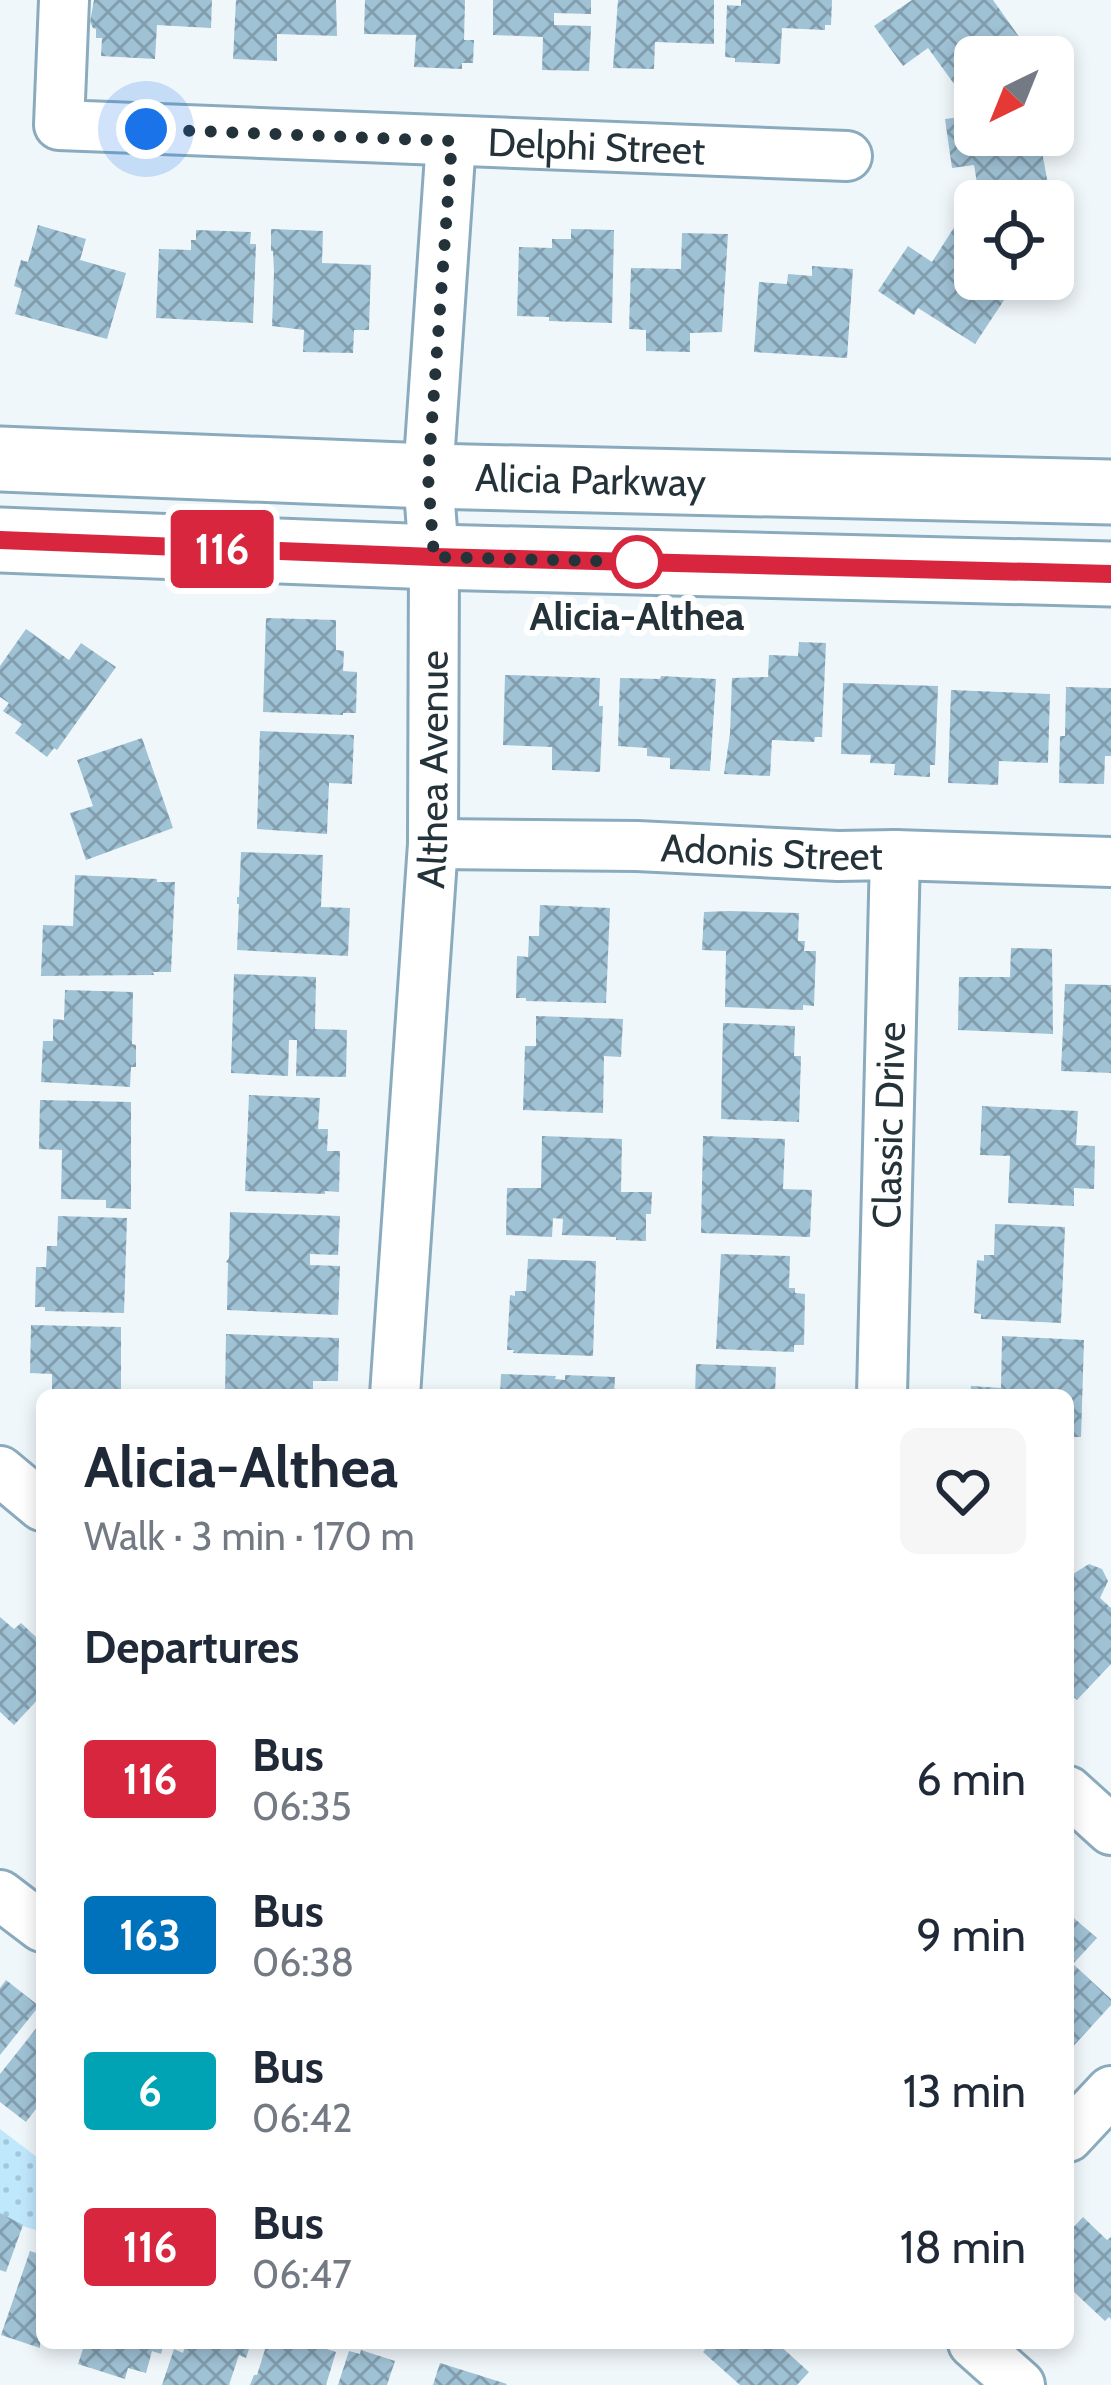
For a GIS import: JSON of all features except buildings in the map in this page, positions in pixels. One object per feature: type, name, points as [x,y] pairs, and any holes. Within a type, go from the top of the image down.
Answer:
[{"type":"main road","name":"Alicia Parkway","points":[[0,459],[428,476],[1111,492]]},
{"type":"main road","name":"Alicia Parkway","points":[[0,540],[434,557],[1111,574]]},
{"type":"street","name":"Delphi Street","points":[[64,0],[59,125],[847,156]]},
{"type":"street","name":"Althea Avenue","points":[[395,1389],[434,844],[434,557],[428,476],[452,141]]},
{"type":"street","name":"Adonis Street","points":[[434,844],[1111,862]]},
{"type":"street","name":"Classic Drive","points":[[882,1389],[895,855]]},
{"type":"street","points":[[0,1471],[36,1500]]},
{"type":"street","points":[[1074,1796],[1111,1830]]},
{"type":"street","points":[[0,1895],[36,1922]]},
{"type":"street","points":[[1074,2131],[1111,2091]]},
{"type":"street","points":[[981,2349],[1020,2385]]},
{"type":"shaded area","points":[[0,2129],[36,2156],[36,2230],[0,2219]]},
{"type":"bus line","name":"116","points":[[0,540],[434,557],[1111,574]]},
{"type":"place","name":"Alicia-Althea","points":[[637,562]]},
{"type":"route","points":[[146,129],[452,141],[428,476],[434,557],[637,562]]}]
